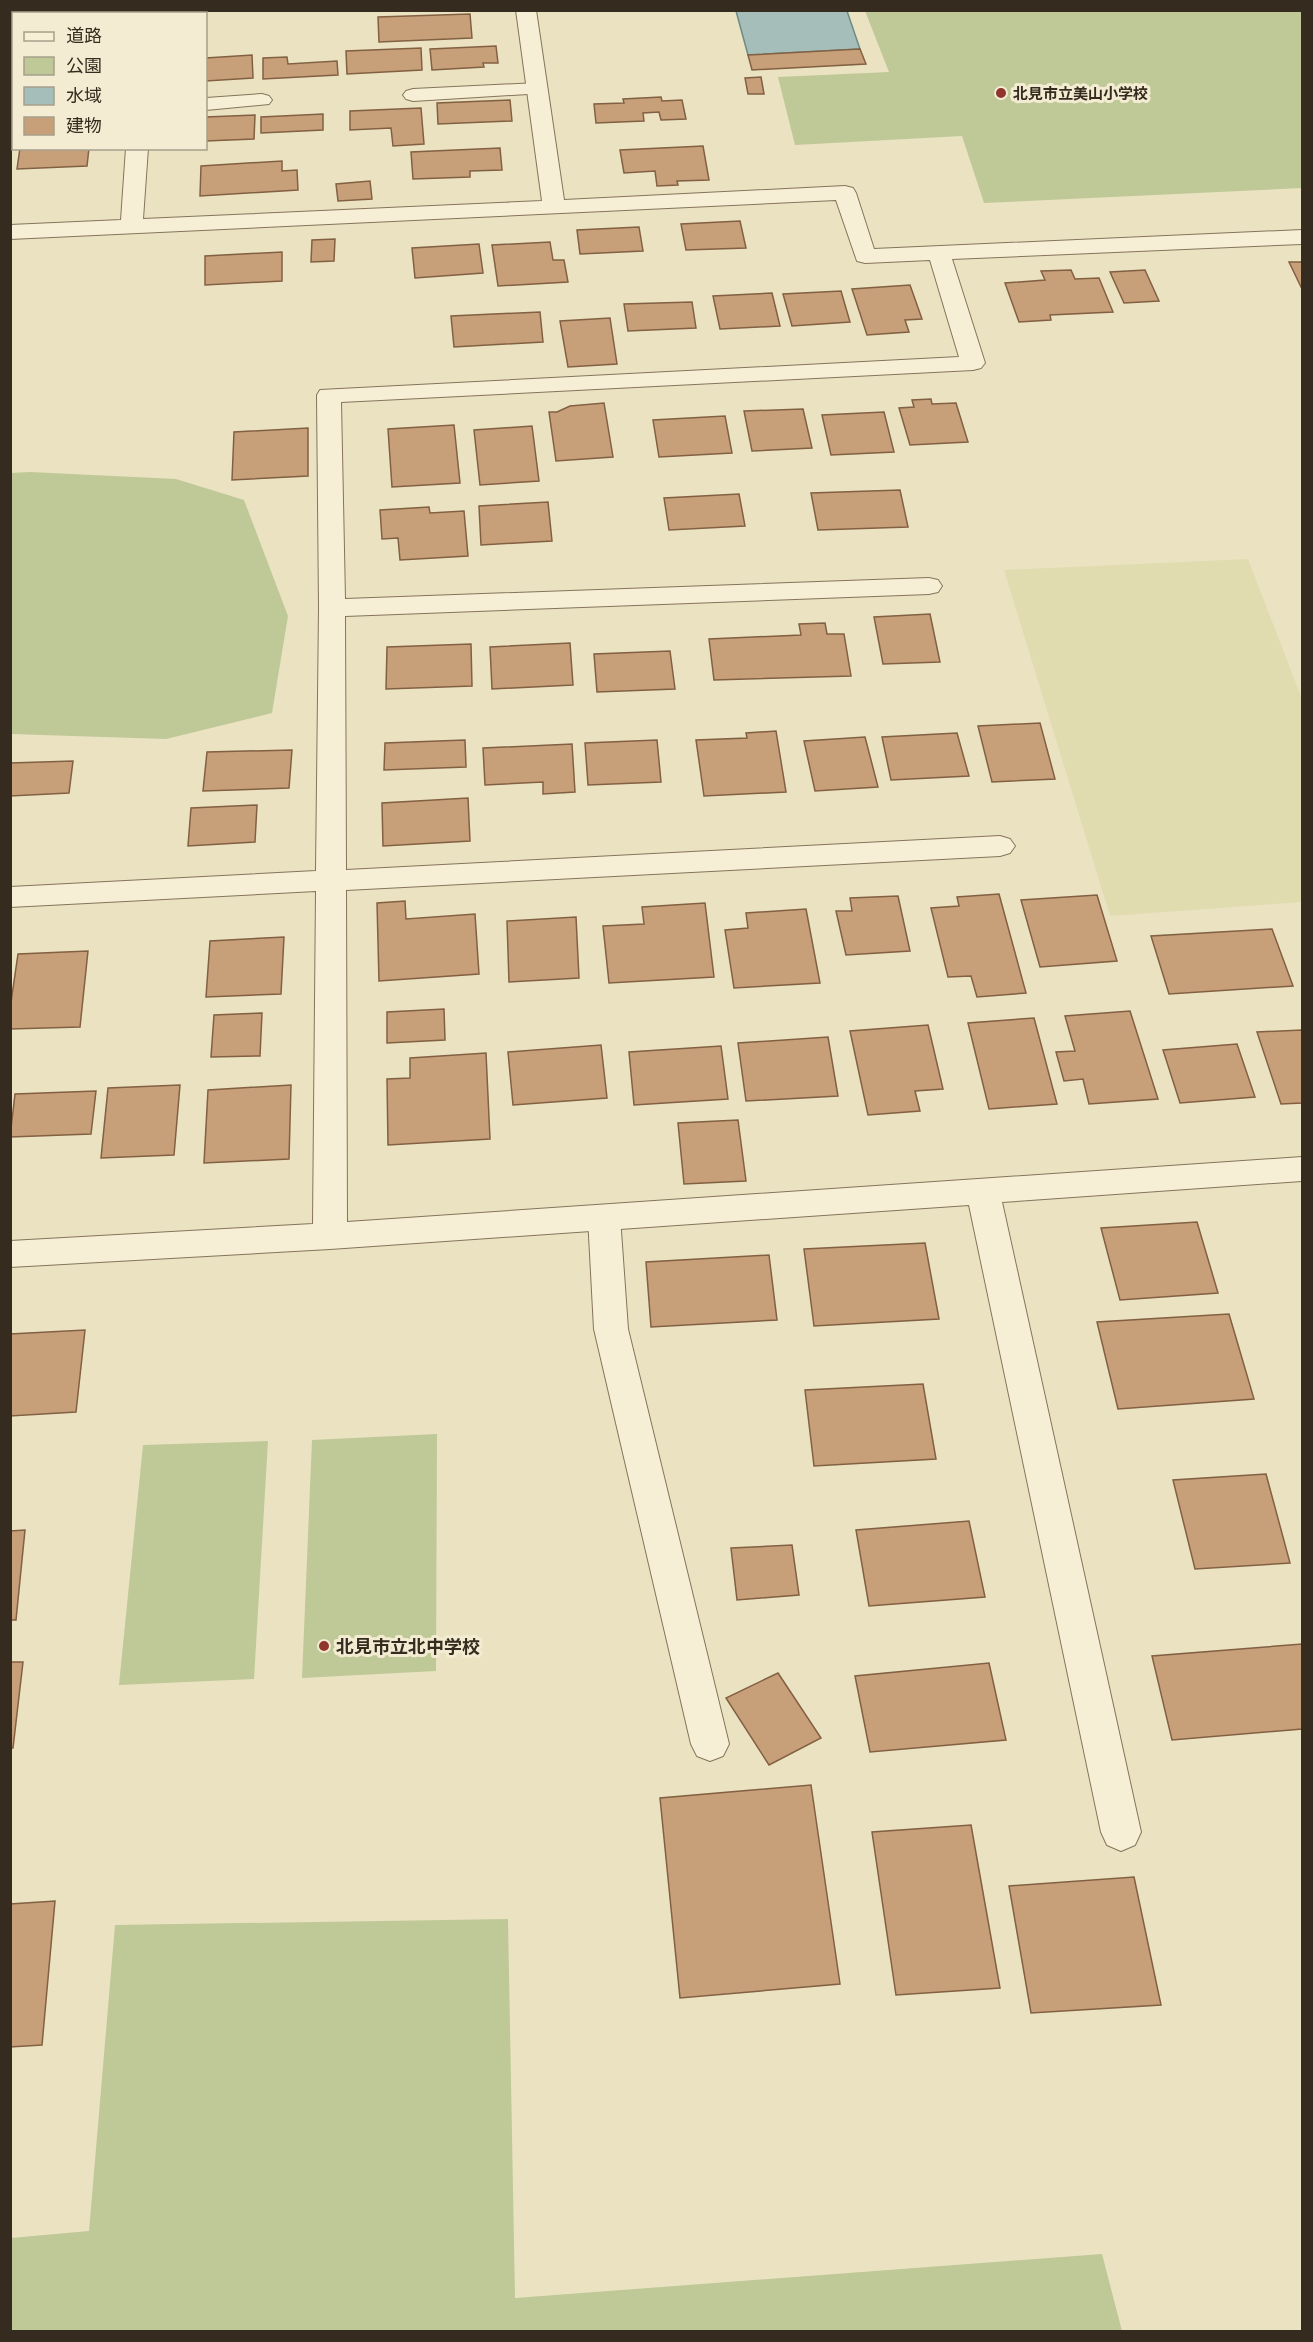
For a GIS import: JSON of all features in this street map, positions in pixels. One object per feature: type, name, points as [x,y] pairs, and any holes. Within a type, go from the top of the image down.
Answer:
[{"type":"street","points":[[526,10],[554,207]]},
{"type":"street","points":[[132,225],[137,150]]},
{"type":"street","points":[[10,232],[845,193],[865,256],[1302,237]]},
{"type":"street","points":[[330,1236],[332,608],[329,395],[973,363],[939,253]]},
{"type":"street","points":[[332,608],[929,586]]},
{"type":"street","points":[[10,897],[1000,846]]},
{"type":"street","points":[[10,1254],[330,1236],[1302,1169]]},
{"type":"street","points":[[983,1191],[1120,1832]]},
{"type":"lane","points":[[413,95],[537,89]]},
{"type":"lane","points":[[207,104],[262,100]]},
{"type":"lane","points":[[604,1217],[612,1329],[710,1744]]},
{"type":"shaded area","points":[[1248,559],[1302,699],[1302,902],[1110,916],[1004,570]]},
{"type":"green space","name":"北見市立美山小学校","points":[[865,11],[1302,11],[1302,188],[984,203],[962,136],[795,145],[778,77],[889,72]]},
{"type":"green space","points":[[11,473],[176,479],[244,500],[288,616],[272,713],[166,739],[11,734]]},
{"type":"green space","points":[[437,1434],[436,1671],[302,1678],[312,1440]]},
{"type":"green space","points":[[268,1441],[254,1679],[119,1685],[143,1445]]},
{"type":"green space","points":[[508,1919],[515,2298],[1102,2254],[1122,2331],[11,2331],[11,2238],[89,2231],[115,1925]]},
{"type":"water","points":[[736,11],[847,11],[860,49],[748,55]]},
{"type":"building","points":[[46,10],[96,10],[96,12],[46,12]]},
{"type":"building","points":[[470,14],[472,38],[379,42],[378,17]]},
{"type":"building","points":[[496,46],[498,63],[483,63],[484,67],[432,70],[430,49]]},
{"type":"building","points":[[421,48],[422,70],[347,74],[346,51]]},
{"type":"building","points":[[860,49],[866,64],[752,70],[748,55]]},
{"type":"building","points":[[252,55],[253,78],[207,81],[207,58]]},
{"type":"building","points":[[287,57],[288,64],[337,61],[338,75],[263,79],[263,58]]},
{"type":"building","points":[[761,77],[764,94],[748,94],[745,78]]},
{"type":"building","points":[[661,97],[662,101],[682,100],[686,119],[661,120],[659,112],[643,113],[644,121],[596,123],[594,104],[624,103],[623,99]]},
{"type":"building","points":[[510,100],[512,121],[438,124],[437,103]]},
{"type":"building","points":[[421,108],[424,144],[393,146],[391,128],[350,130],[350,111]]},
{"type":"building","points":[[323,114],[323,130],[261,133],[261,117]]},
{"type":"building","points":[[255,115],[254,139],[207,141],[207,117]]},
{"type":"building","points":[[703,146],[709,180],[677,181],[678,185],[657,186],[655,171],[624,173],[620,150]]},
{"type":"building","points":[[500,148],[502,170],[470,171],[470,177],[413,179],[411,152]]},
{"type":"building","points":[[20,150],[89,150],[87,166],[17,169]]},
{"type":"building","points":[[282,161],[282,171],[297,170],[298,190],[200,196],[201,166]]},
{"type":"building","points":[[370,181],[372,199],[338,201],[336,184]]},
{"type":"building","points":[[740,221],[746,248],[686,250],[681,224]]},
{"type":"building","points":[[639,227],[643,251],[580,254],[577,230]]},
{"type":"building","points":[[335,239],[334,261],[311,262],[312,240]]},
{"type":"building","points":[[550,242],[553,260],[564,260],[568,282],[498,286],[492,245]]},
{"type":"building","points":[[479,244],[483,273],[415,278],[412,248]]},
{"type":"building","points":[[282,252],[282,281],[205,285],[205,256]]},
{"type":"building","points":[[1289,262],[1302,262],[1302,289]]},
{"type":"building","points":[[1071,270],[1075,279],[1099,278],[1113,312],[1050,315],[1051,320],[1019,322],[1005,283],[1045,280],[1041,271]]},
{"type":"building","points":[[1145,270],[1159,301],[1124,303],[1110,272]]},
{"type":"building","points":[[910,285],[922,319],[905,320],[909,332],[867,335],[852,289]]},
{"type":"building","points":[[841,291],[850,322],[792,326],[783,294]]},
{"type":"building","points":[[772,293],[780,326],[720,329],[713,296]]},
{"type":"building","points":[[692,302],[696,328],[628,331],[624,304]]},
{"type":"building","points":[[540,312],[543,342],[454,347],[451,316]]},
{"type":"building","points":[[610,318],[617,364],[568,367],[560,321]]},
{"type":"building","points":[[931,399],[932,404],[956,403],[968,442],[910,445],[899,408],[914,407],[912,400]]},
{"type":"building","points":[[604,403],[613,457],[556,461],[549,412],[557,412],[570,406]]},
{"type":"building","points":[[803,409],[812,448],[752,451],[744,411]]},
{"type":"building","points":[[884,412],[894,452],[831,455],[822,415]]},
{"type":"building","points":[[725,416],[732,453],[659,457],[653,420]]},
{"type":"building","points":[[454,425],[460,483],[392,487],[388,429]]},
{"type":"building","points":[[532,426],[539,481],[480,485],[474,430]]},
{"type":"building","points":[[308,428],[308,476],[232,480],[234,432]]},
{"type":"building","points":[[900,490],[908,527],[818,530],[811,493]]},
{"type":"building","points":[[739,494],[745,526],[669,530],[664,498]]},
{"type":"building","points":[[548,502],[552,541],[481,545],[479,506]]},
{"type":"building","points":[[429,507],[430,513],[464,511],[468,556],[400,560],[398,538],[382,539],[380,510]]},
{"type":"building","points":[[930,614],[940,662],[883,664],[874,617]]},
{"type":"building","points":[[825,623],[827,634],[844,634],[851,676],[714,680],[709,639],[801,635],[799,624]]},
{"type":"building","points":[[570,643],[573,685],[492,689],[490,647]]},
{"type":"building","points":[[471,644],[472,686],[386,689],[387,647]]},
{"type":"building","points":[[670,651],[675,689],[597,692],[594,654]]},
{"type":"building","points":[[1040,723],[1055,779],[992,782],[978,726]]},
{"type":"building","points":[[776,731],[786,792],[704,796],[696,740],[747,738],[746,733]]},
{"type":"building","points":[[957,733],[969,776],[891,780],[882,737]]},
{"type":"building","points":[[865,737],[878,787],[815,791],[804,741]]},
{"type":"building","points":[[465,740],[466,767],[384,770],[385,743]]},
{"type":"building","points":[[657,740],[661,782],[588,785],[585,743]]},
{"type":"building","points":[[572,744],[575,792],[543,794],[543,782],[485,785],[483,748]]},
{"type":"building","points":[[292,750],[289,788],[203,791],[207,752]]},
{"type":"building","points":[[73,761],[69,793],[10,796],[10,763]]},
{"type":"building","points":[[468,798],[470,841],[383,846],[382,803]]},
{"type":"building","points":[[257,805],[255,842],[188,846],[191,808]]},
{"type":"building","points":[[999,894],[1026,993],[977,997],[971,976],[948,977],[931,908],[959,906],[957,897]]},
{"type":"building","points":[[1097,895],[1117,961],[1040,967],[1021,900]]},
{"type":"building","points":[[898,896],[910,951],[846,955],[836,911],[852,911],[850,898]]},
{"type":"building","points":[[405,901],[406,919],[475,914],[479,974],[379,981],[377,903]]},
{"type":"building","points":[[705,903],[714,977],[609,983],[603,926],[644,924],[642,907]]},
{"type":"building","points":[[806,909],[820,983],[734,988],[725,930],[748,928],[746,913]]},
{"type":"building","points":[[576,917],[579,978],[509,982],[507,921]]},
{"type":"building","points":[[1272,929],[1293,986],[1169,994],[1151,936]]},
{"type":"building","points":[[284,937],[281,994],[206,997],[210,941]]},
{"type":"building","points":[[88,951],[80,1027],[10,1029],[10,1009],[18,954]]},
{"type":"building","points":[[444,1009],[445,1040],[387,1043],[387,1012]]},
{"type":"building","points":[[1130,1011],[1158,1099],[1089,1104],[1083,1079],[1064,1081],[1056,1052],[1075,1051],[1065,1016]]},
{"type":"building","points":[[262,1013],[260,1056],[211,1057],[214,1015]]},
{"type":"building","points":[[1034,1018],[1057,1104],[989,1109],[968,1023]]},
{"type":"building","points":[[928,1025],[943,1089],[915,1091],[920,1111],[868,1115],[850,1031]]},
{"type":"building","points":[[1302,1030],[1302,1103],[1281,1104],[1257,1032]]},
{"type":"building","points":[[828,1037],[838,1096],[746,1101],[738,1043]]},
{"type":"building","points":[[1237,1044],[1255,1097],[1180,1103],[1163,1050]]},
{"type":"building","points":[[601,1045],[607,1098],[513,1105],[508,1052]]},
{"type":"building","points":[[721,1046],[728,1099],[634,1105],[629,1052]]},
{"type":"building","points":[[486,1053],[490,1139],[388,1145],[387,1079],[410,1078],[410,1058]]},
{"type":"building","points":[[180,1085],[174,1155],[101,1158],[108,1088]]},
{"type":"building","points":[[291,1085],[289,1159],[204,1163],[208,1090]]},
{"type":"building","points":[[96,1091],[91,1134],[10,1137],[15,1094]]},
{"type":"building","points":[[738,1120],[746,1181],[684,1184],[678,1123]]},
{"type":"building","points":[[1197,1222],[1218,1293],[1120,1300],[1101,1228]]},
{"type":"building","points":[[925,1243],[939,1319],[814,1326],[804,1249]]},
{"type":"building","points":[[769,1255],[777,1320],[651,1327],[646,1262]]},
{"type":"building","points":[[1229,1314],[1254,1399],[1118,1409],[1097,1322]]},
{"type":"building","points":[[85,1330],[76,1412],[10,1416],[10,1334]]},
{"type":"building","points":[[923,1384],[936,1459],[814,1466],[805,1390]]},
{"type":"building","points":[[1266,1474],[1290,1563],[1195,1569],[1173,1480]]},
{"type":"building","points":[[969,1521],[985,1597],[869,1606],[856,1530]]},
{"type":"building","points":[[25,1530],[16,1620],[10,1620],[10,1531]]},
{"type":"building","points":[[792,1545],[799,1595],[737,1600],[731,1548]]},
{"type":"building","points":[[1302,1644],[1302,1729],[1172,1740],[1152,1656]]},
{"type":"building","points":[[10,1662],[23,1662],[13,1748],[10,1748]]},
{"type":"building","points":[[989,1663],[1006,1740],[870,1752],[855,1676]]},
{"type":"building","points":[[778,1673],[821,1738],[769,1765],[726,1698]]},
{"type":"building","points":[[811,1785],[840,1984],[680,1998],[660,1798]]},
{"type":"building","points":[[971,1825],[1000,1988],[896,1995],[872,1832]]},
{"type":"building","points":[[1134,1877],[1161,2005],[1031,2013],[1009,1886]]},
{"type":"building","points":[[55,1901],[42,2045],[10,2047],[10,1904]]},
{"type":"place","name":"北見市立美山小学校","points":[[1001,93]]},
{"type":"place","name":"北見市立北中学校","points":[[324,1646]]}]
